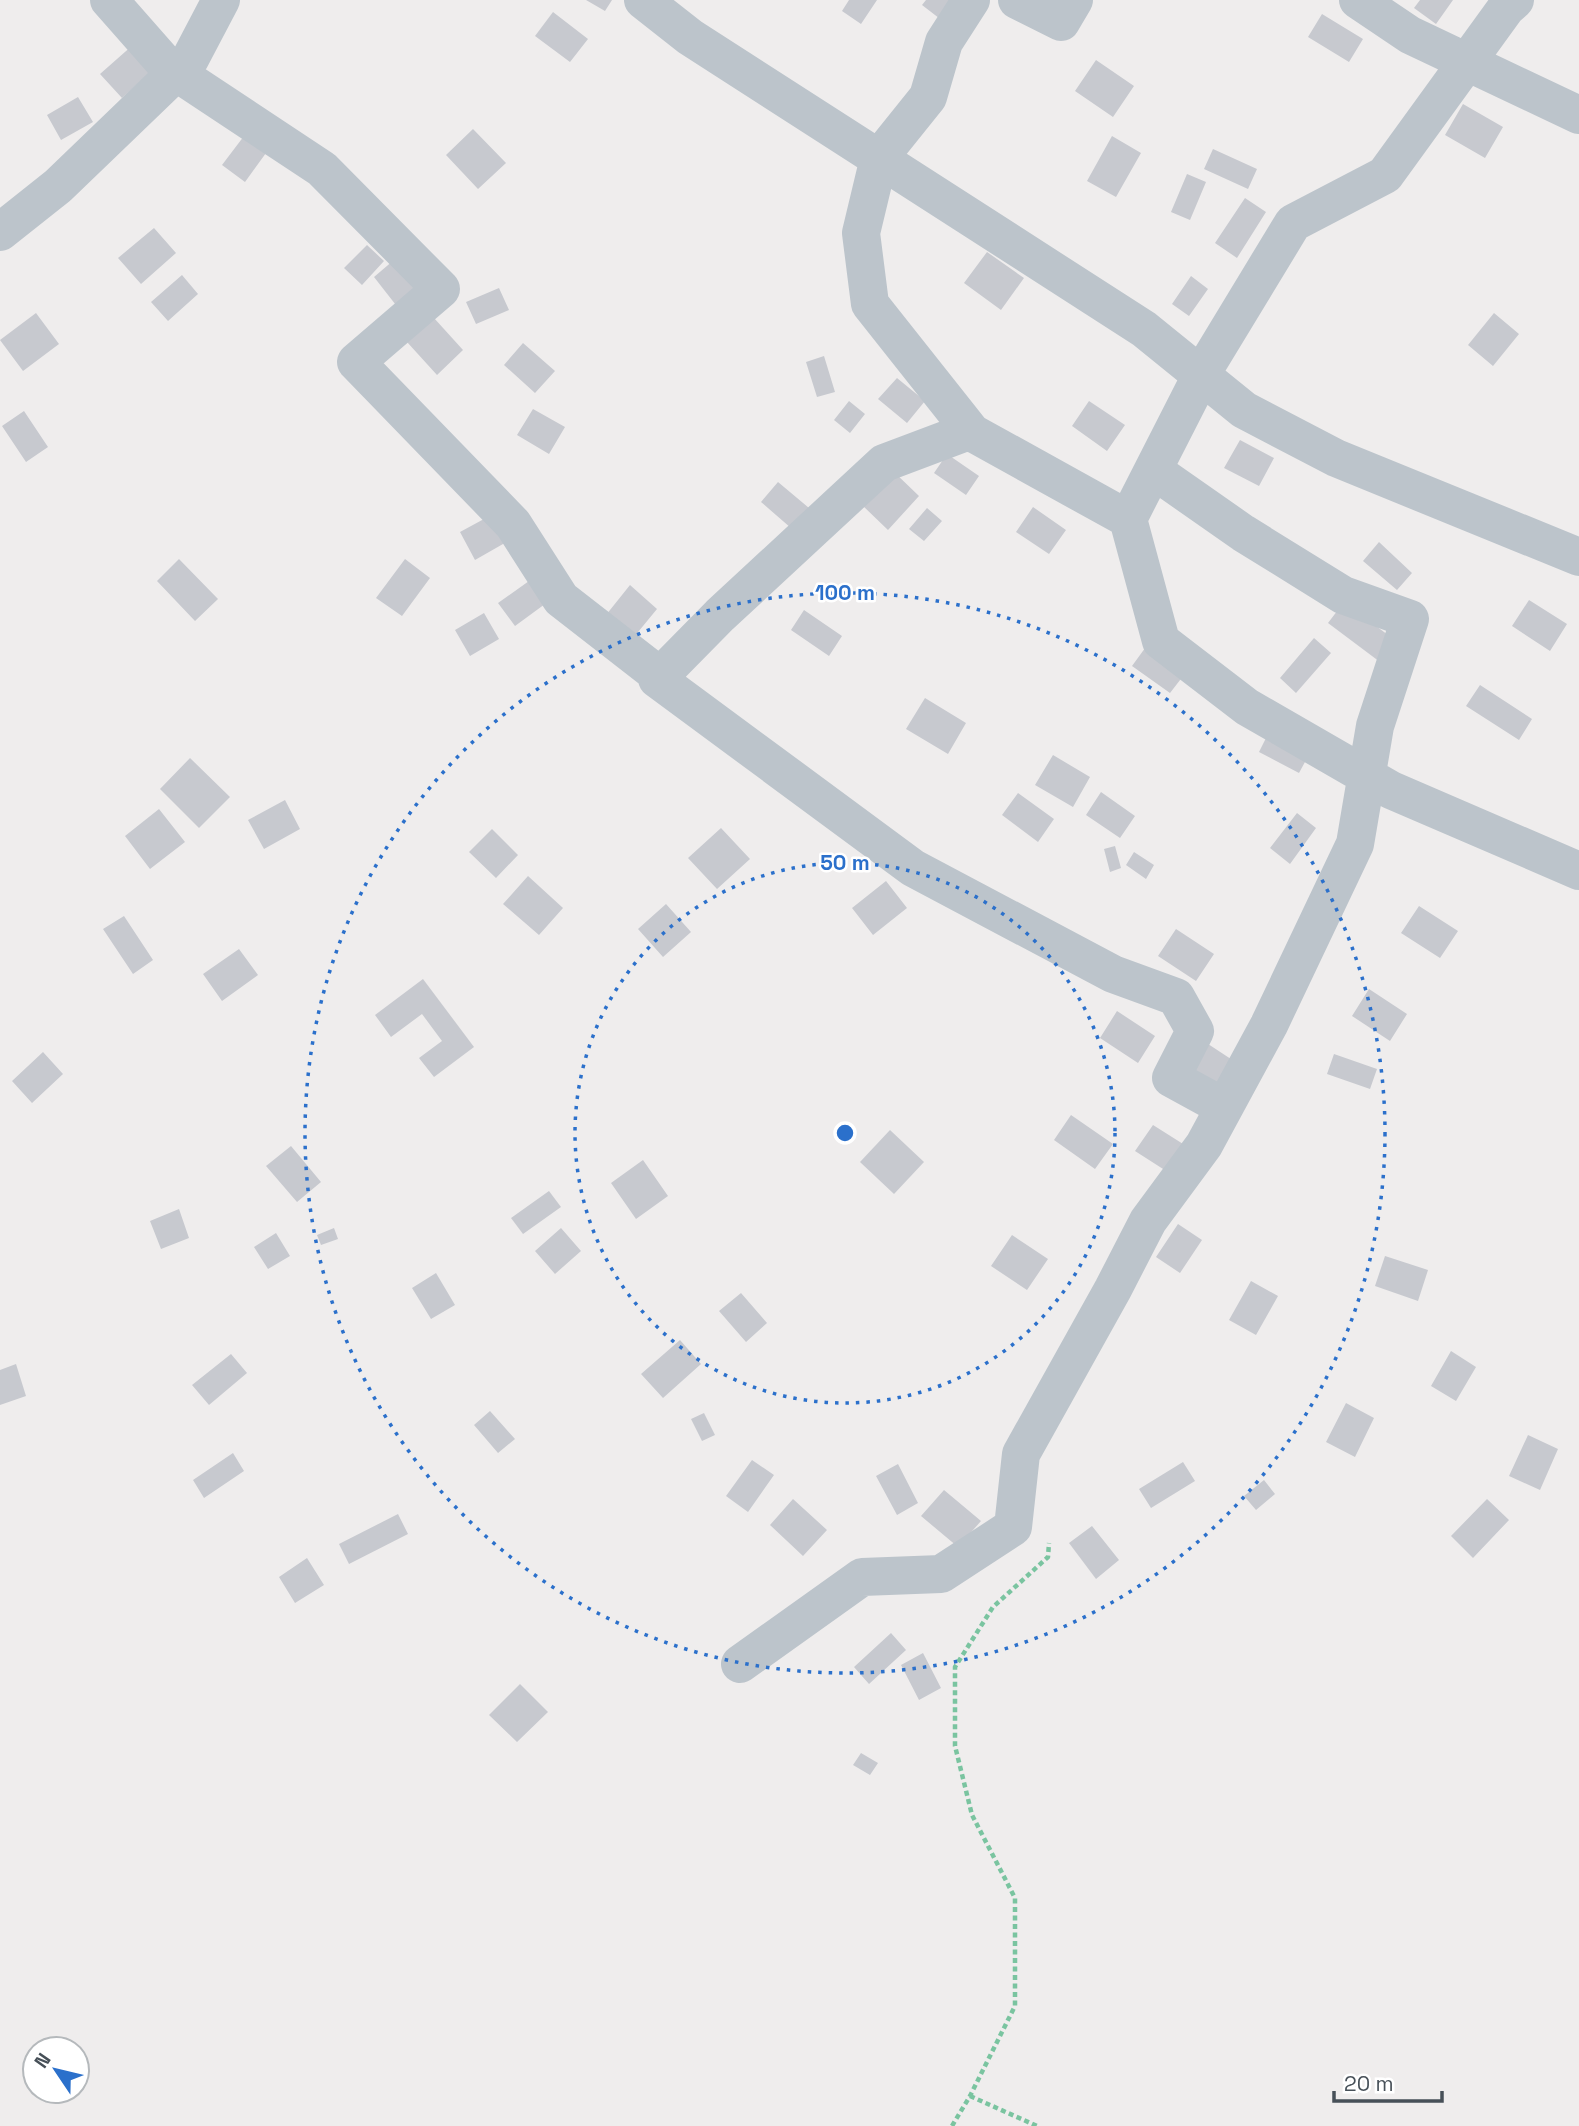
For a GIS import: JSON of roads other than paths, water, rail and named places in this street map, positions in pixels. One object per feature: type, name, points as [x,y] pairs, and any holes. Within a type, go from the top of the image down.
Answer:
[{"type":"street","points":[[109,0],[168,67],[322,169],[441,289],[356,362],[513,524],[561,599],[660,676]]},
{"type":"street","points":[[0,232],[58,186],[190,59],[221,0]]},
{"type":"street","points":[[643,0],[690,37],[1144,329],[1244,410],[1336,458],[1579,556]]},
{"type":"street","points":[[971,0],[944,42],[928,97],[879,158],[861,233],[870,304],[973,434]]},
{"type":"street","points":[[1017,0],[1061,22],[1074,0]]},
{"type":"street","points":[[1358,0],[1410,35],[1579,115]]},
{"type":"street","points":[[1515,0],[1506,8],[1385,175],[1293,223],[1202,375],[1128,519],[1161,641],[1248,707],[1391,790],[1579,871]]},
{"type":"street","points":[[1128,519],[969,431],[884,463],[720,615],[657,679],[913,869],[1113,974],[1176,997],[1195,1031],[1171,1077],[1224,1107]]},
{"type":"street","points":[[740,1664],[862,1577],[941,1574],[1013,1527],[1021,1454],[1113,1289],[1147,1221],[1203,1145],[1269,1025],[1355,844],[1375,726],[1410,620],[1343,595],[1243,533],[1153,470]]}]
